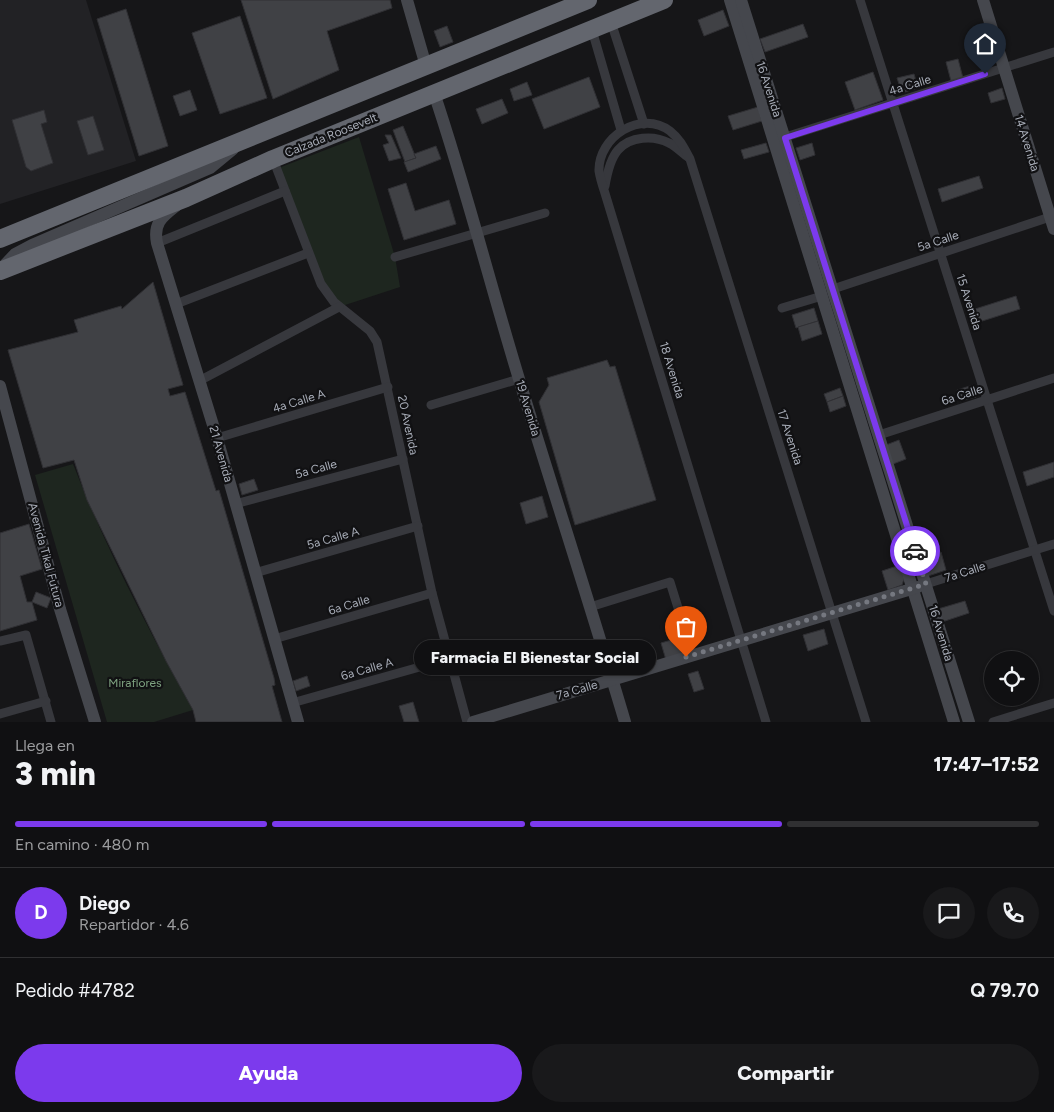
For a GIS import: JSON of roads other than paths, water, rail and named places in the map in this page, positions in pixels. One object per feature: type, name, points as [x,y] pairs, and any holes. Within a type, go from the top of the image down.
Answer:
[{"type":"highway","points":[[0,239],[588,0]]},
{"type":"highway","name":"Calzada Roosevelt","points":[[0,271],[186,198],[273,159],[664,0]]},
{"type":"street","points":[[407,0],[426,66]]},
{"type":"street","name":"16 Avenida","points":[[730,0],[779,139],[828,293],[912,588],[954,722]]},
{"type":"street","name":"16 Avenida","points":[[741,0],[779,139]]},
{"type":"street","name":"15 Avenida","points":[[860,0],[1054,611]]},
{"type":"street","name":"14 Avenida","points":[[983,0],[1052,223]]},
{"type":"street","points":[[611,22],[644,124]]},
{"type":"street","points":[[592,30],[621,130]]},
{"type":"street","name":"4a Calle","points":[[779,139],[1054,52]]},
{"type":"street","name":"19 Avenida","points":[[434,93],[479,234],[489,278],[519,379],[625,722]]},
{"type":"street","name":"17 Avenida","points":[[621,130],[644,124],[656,124],[668,130],[682,142],[690,159],[866,722]]},
{"type":"street","name":"18 Avenida","points":[[621,130],[604,152],[599,170],[766,722]]},
{"type":"street","points":[[604,190],[609,166],[618,149],[634,140],[651,138],[669,143],[690,159]]},
{"type":"street","points":[[0,271],[15,254],[32,245],[210,168],[243,140]]},
{"type":"street","name":"20 Avenida","points":[[273,159],[321,284],[339,307],[370,331],[377,342],[432,593],[448,659],[467,722]]},
{"type":"street","points":[[157,243],[285,191]]},
{"type":"street","name":"21 Avenida","points":[[186,198],[160,219],[156,226],[157,243],[217,438],[254,574],[298,722]]},
{"type":"street","points":[[395,258],[545,213]]},
{"type":"street","name":"5a Calle","points":[[782,308],[940,253],[1052,223]]},
{"type":"street","points":[[176,304],[308,253]]},
{"type":"street","name":"16 Avenida","points":[[828,293],[879,435],[969,722]]},
{"type":"street","points":[[199,381],[339,307]]},
{"type":"street","name":"6a Calle","points":[[879,435],[1054,378]]},
{"type":"street","points":[[431,405],[519,379]]},
{"type":"street","name":"Avenida Tikal Futura","points":[[0,386],[60,609],[95,722]]},
{"type":"street","name":"4a Calle A","points":[[217,438],[388,387]]},
{"type":"street","name":"5a Calle","points":[[235,504],[403,458]]},
{"type":"street","name":"5a Calle A","points":[[254,574],[418,526]]},
{"type":"street","name":"7a Calle","points":[[473,722],[1054,544]]},
{"type":"street","points":[[590,607],[670,582],[679,611]]},
{"type":"street","name":"6a Calle","points":[[274,639],[432,593]]},
{"type":"street","points":[[0,641],[26,635],[51,722]]},
{"type":"street","name":"6a Calle A","points":[[292,703],[448,659]]},
{"type":"street","points":[[0,714],[46,702]]},
{"type":"street","points":[[993,722],[1054,702]]},
{"type":"place","name":"Farmacia El Bienestar Social","points":[[686,657]]},
{"type":"park label","name":"Miraflores","points":[[135,683]]}]
